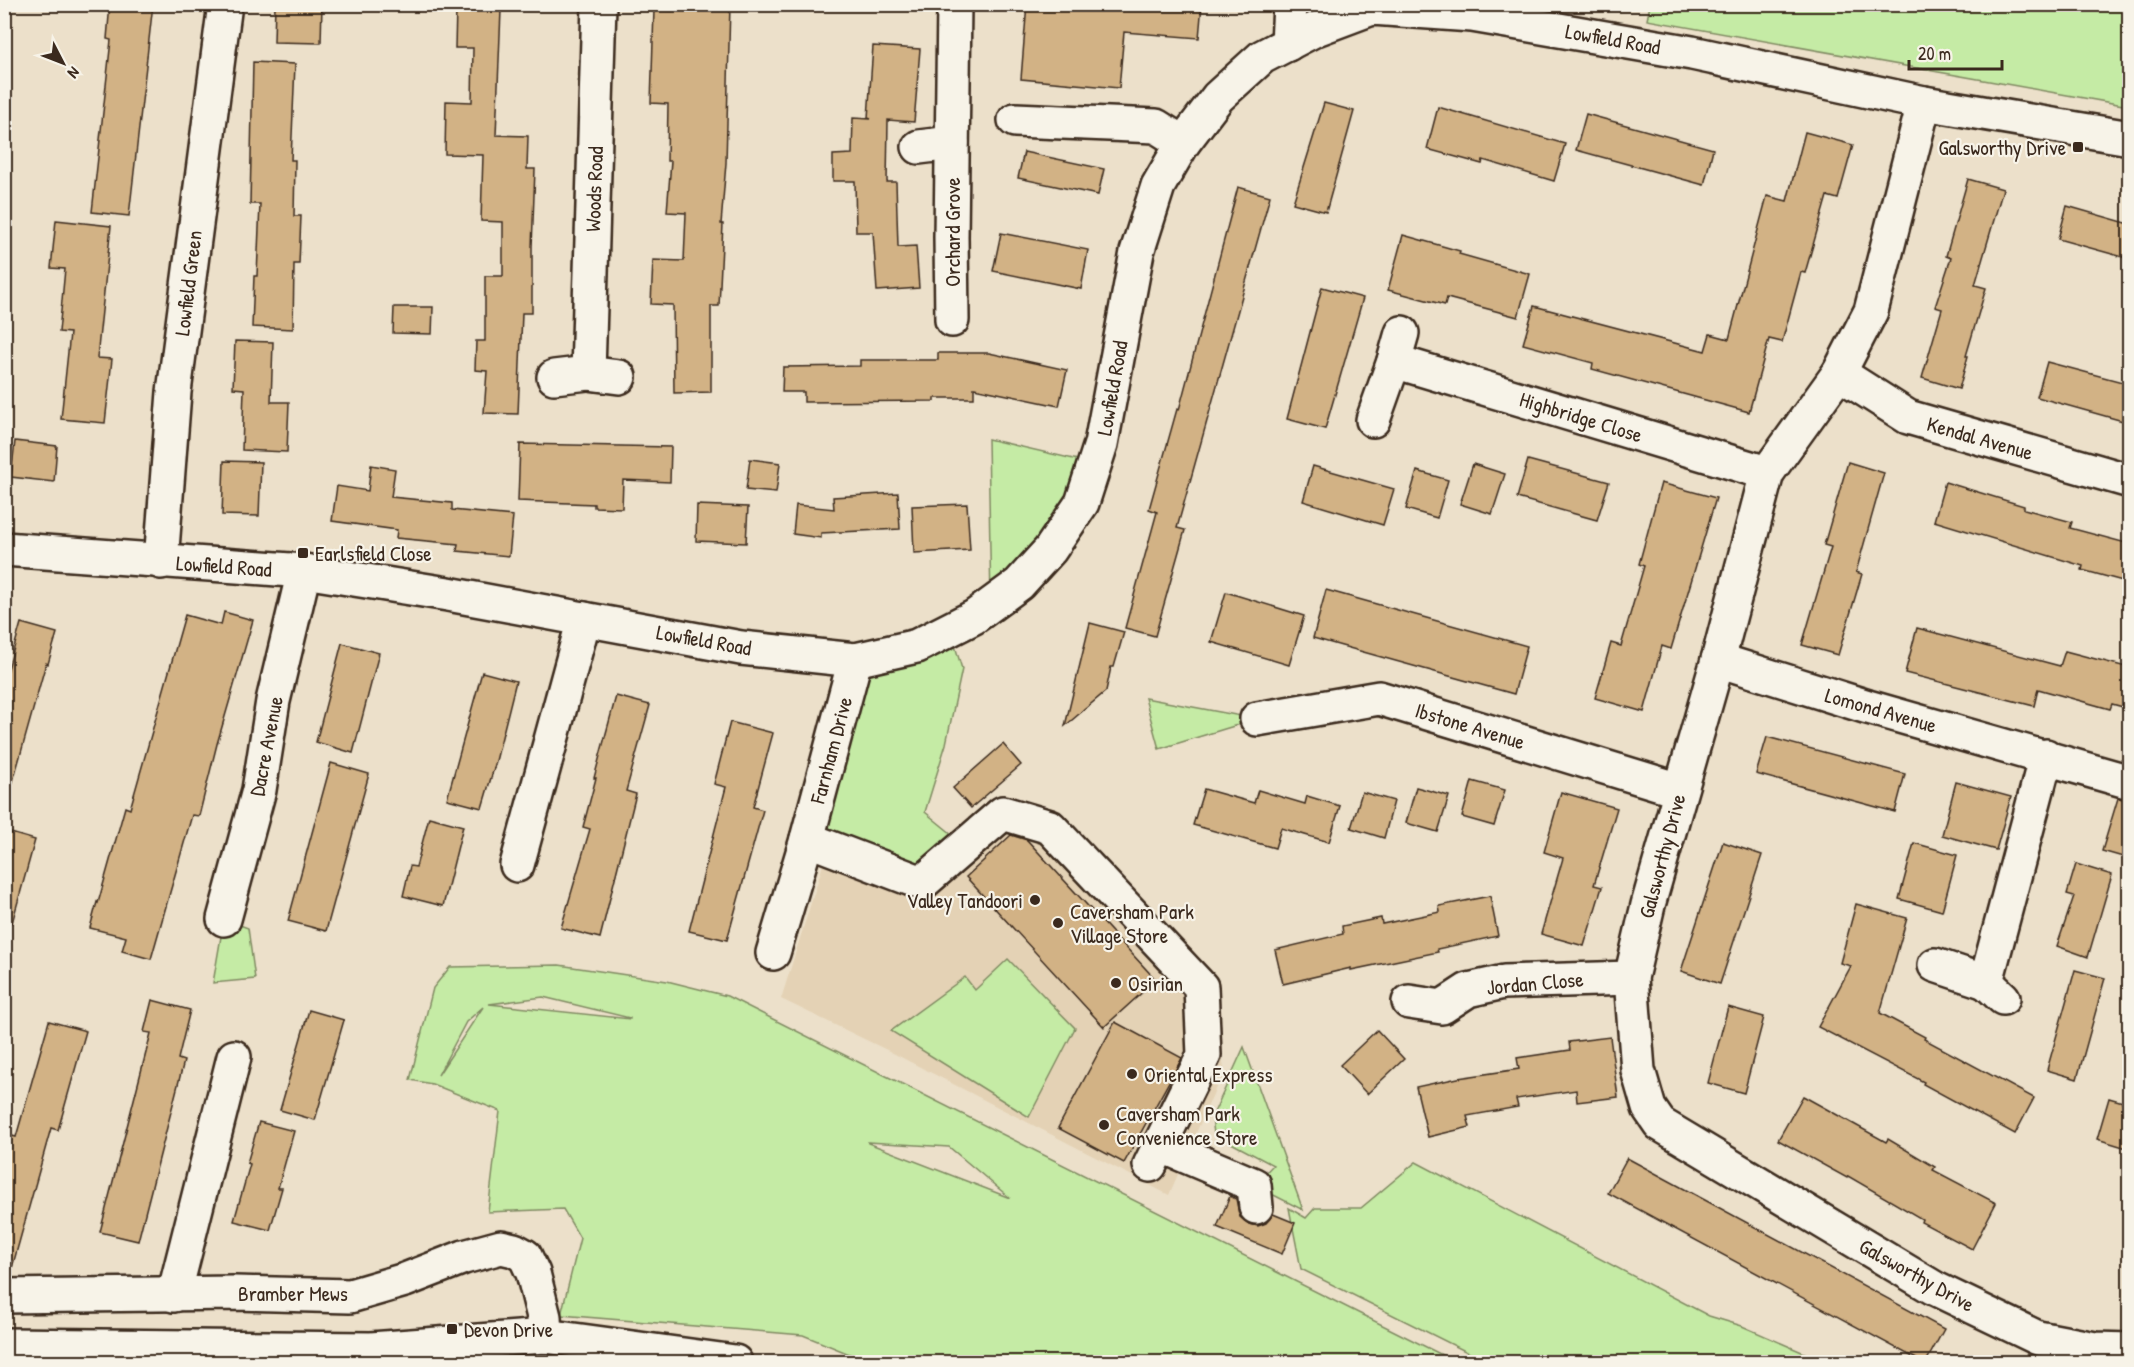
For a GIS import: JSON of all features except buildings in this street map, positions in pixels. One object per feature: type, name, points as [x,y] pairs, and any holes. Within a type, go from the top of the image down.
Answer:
[{"type":"street","name":"Lowfield Green","points":[[160,562],[174,392],[225,4]]},
{"type":"street","name":"Woods Road","points":[[554,377],[603,375],[599,4]]},
{"type":"street","name":"Orchard Grove","points":[[952,320],[954,4]]},
{"type":"street","points":[[1288,44],[1290,4]]},
{"type":"street","name":"Lowfield Road","points":[[4,549],[304,572],[448,594],[741,648],[855,660],[917,646],[974,617],[1019,584],[1050,550],[1082,503],[1101,444],[1137,252],[1158,186],[1183,143],[1218,97],[1262,57],[1316,29],[1372,8],[1472,15],[1692,52],[1924,102],[2130,138]]},
{"type":"street","name":"Galsworthy Drive","points":[[1924,102],[1870,311],[1839,373],[1767,473],[1631,978],[1638,1070],[1649,1108],[1660,1124],[1934,1288],[2038,1338],[2095,1349],[2130,1350]]},
{"type":"street","points":[[1015,120],[1156,126],[1183,143]]},
{"type":"street","points":[[919,147],[952,143]]},
{"type":"street","name":"Highbridge Close","points":[[1373,420],[1398,347],[1767,473]]},
{"type":"street","name":"Kendal Avenue","points":[[1839,373],[1908,417],[2130,481]]},
{"type":"street","name":"Dacre Avenue","points":[[224,919],[259,790],[273,701],[304,572]]},
{"type":"street","points":[[517,865],[584,619]]},
{"type":"street","name":"Farnham Drive","points":[[773,953],[807,839],[855,660]]},
{"type":"street","name":"Lomond Avenue","points":[[1718,660],[1868,707],[2046,756],[2130,782]]},
{"type":"street","name":"Ibstone Avenue","points":[[1257,719],[1379,698],[1680,790]]},
{"type":"street","points":[[1935,965],[1994,990],[2046,756]]},
{"type":"street","points":[[807,839],[922,883],[1003,813],[1050,827],[1202,987],[1204,1055],[1155,1155],[1254,1185],[1256,1207]]},
{"type":"street","name":"Jordan Close","points":[[1409,1002],[1442,1007],[1468,990],[1504,982],[1631,978]]},
{"type":"street","points":[[174,1295],[234,1057]]},
{"type":"street","name":"Bramber Mews","points":[[4,1296],[234,1293],[350,1296],[405,1280],[464,1257],[501,1247],[525,1256],[529,1264],[544,1317],[545,1336]]},
{"type":"street","points":[[4,1345],[371,1349],[545,1336],[735,1362]]},
{"type":"shaded area","points":[[1005,800],[1209,982],[1224,1069],[1169,1195],[889,1051],[781,999],[832,836],[926,865]]},
{"type":"green space","points":[[1650,5],[2129,5],[2129,106],[1647,20]]},
{"type":"green space","points":[[988,439],[1095,464],[991,605]]},
{"type":"green space","points":[[950,629],[962,669],[946,744],[925,812],[958,839],[926,865],[832,836],[813,816],[855,660]]},
{"type":"green space","points":[[1145,698],[1257,719],[1159,749]]},
{"type":"green space","points":[[224,919],[248,928],[255,979],[213,983]]},
{"type":"green space","points":[[1008,959],[1075,1028],[1029,1117],[891,1031],[965,977],[975,990]]},
{"type":"green space","points":[[559,965],[667,981],[727,996],[1456,1362],[869,1362],[803,1335],[561,1315],[580,1238],[563,1209],[488,1212],[500,1111],[432,1084],[410,1080],[433,988],[450,967]],"holes":[[[543,997],[630,1018],[630,1019],[489,1004]],[[483,1007],[438,1075],[466,1022]],[[868,1143],[949,1147],[1010,1198]]]},
{"type":"green space","points":[[1244,1047],[1303,1210],[1254,1185],[1273,1165],[1214,1134],[1212,1117]]},
{"type":"green space","points":[[1416,1162],[1709,1316],[1742,1326],[1825,1362],[1487,1362],[1301,1269],[1289,1208],[1306,1218],[1315,1208],[1361,1208]]},
{"type":"place","name":"Galsworthy Drive","points":[[2078,147]]},
{"type":"place","name":"Earlsfield Close","points":[[303,553]]},
{"type":"place","name":"Valley Tandoori","points":[[1035,900]]},
{"type":"place","name":"Caversham Park Village Store","points":[[1058,923]]},
{"type":"place","name":"Osirian","points":[[1116,983]]},
{"type":"place","name":"Oriental Express","points":[[1132,1074]]},
{"type":"place","name":"Caversham Park Convenience Store","points":[[1104,1125]]},
{"type":"place","name":"Devon Drive","points":[[452,1329]]}]
